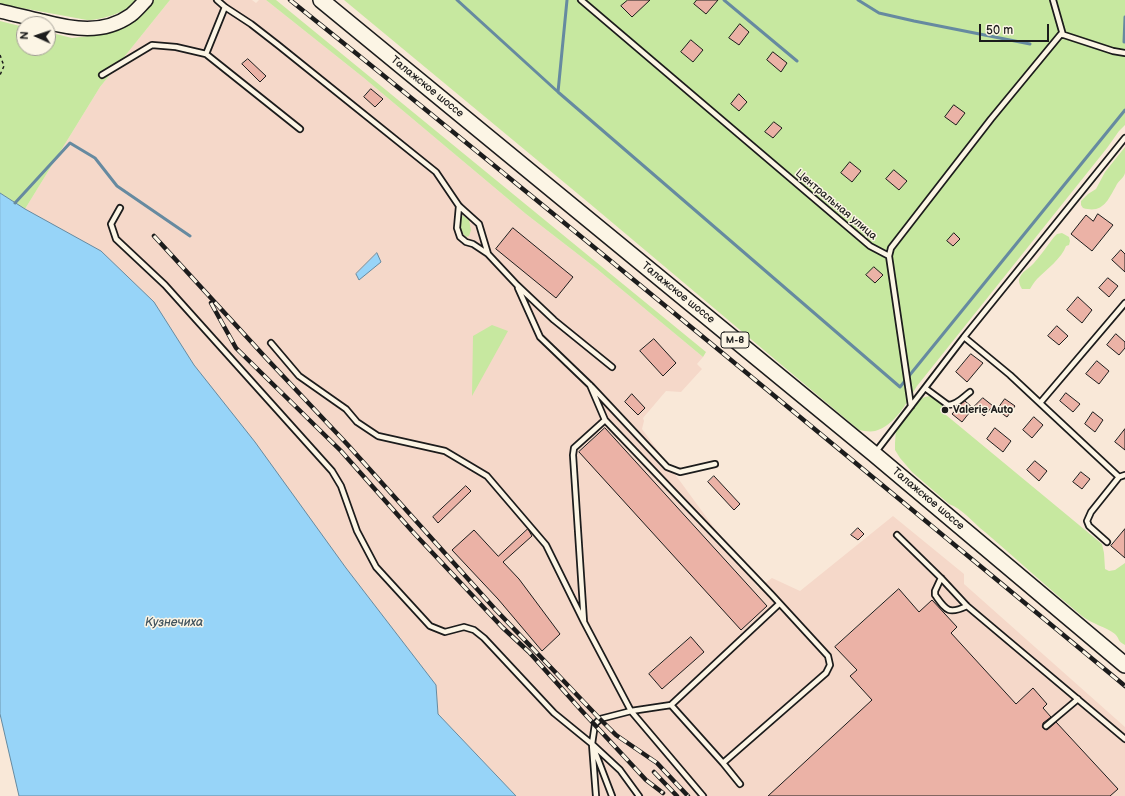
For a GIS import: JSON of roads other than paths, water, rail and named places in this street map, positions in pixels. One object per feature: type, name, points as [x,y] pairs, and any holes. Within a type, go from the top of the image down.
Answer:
[{"type":"main road","name":"Талажское шоссе","points":[[321,0],[874,454],[1125,665]]},
{"type":"street","points":[[0,11],[62,26],[96,29],[115,24],[131,15],[146,0]]},
{"type":"lane","points":[[217,0],[278,45],[436,172],[459,206],[478,224],[488,254]]},
{"type":"lane","name":"Центральная улица","points":[[581,0],[870,246],[889,256]]},
{"type":"lane","points":[[1053,0],[1063,35]]},
{"type":"lane","points":[[206,54],[225,7]]},
{"type":"lane","points":[[911,406],[889,256],[891,248],[986,125],[1061,34],[1113,51],[1125,53]]},
{"type":"lane","points":[[102,75],[152,45],[176,47],[206,54],[300,129]]},
{"type":"lane","points":[[874,454],[964,337],[1125,138]]},
{"type":"lane","points":[[459,206],[457,228],[460,237],[488,254],[517,285],[554,320],[612,367]]},
{"type":"lane","points":[[120,208],[111,224],[116,239],[165,285],[332,471],[341,486],[357,531],[376,567],[430,626],[445,632],[464,627],[474,630],[484,638],[554,713],[592,744],[620,770],[639,796]]},
{"type":"lane","points":[[517,285],[540,336],[590,385],[667,467],[680,472],[715,464]]},
{"type":"lane","points":[[1040,403],[1125,303]]},
{"type":"lane","points":[[964,337],[1010,375],[1118,477]]},
{"type":"lane","points":[[271,343],[299,376],[346,409],[357,422],[378,436],[445,451],[487,476],[546,545],[584,622],[631,711],[703,796]]},
{"type":"lane","points":[[590,385],[605,420],[828,656],[830,665],[826,674],[723,763]]},
{"type":"lane","points":[[925,388],[948,405],[958,402],[970,392]]},
{"type":"lane","points":[[584,622],[573,455],[574,448],[605,420]]},
{"type":"lane","points":[[1107,542],[1089,526],[1087,521],[1091,512],[1118,477],[1125,474]]},
{"type":"lane","points":[[897,535],[942,578],[967,606],[1125,739]]},
{"type":"lane","points":[[942,578],[935,591],[935,595],[945,608],[951,611],[956,611],[967,606]]},
{"type":"lane","points":[[596,796],[592,744],[595,724],[600,719],[631,711],[671,705],[779,604]]},
{"type":"lane","points":[[1046,726],[1078,699]]},
{"type":"lane","points":[[671,705],[740,784]]},
{"type":"lane","points":[[592,744],[612,796]]},
{"type":"water","name":"Кузнечиха","points":[[0,193],[25,209],[101,251],[154,302],[194,365],[255,442],[346,568],[436,685],[438,714],[516,796],[19,796],[0,714]]},
{"type":"water","points":[[377,253],[381,262],[359,280],[356,274]]},
{"type":"waterway","points":[[457,0],[558,92],[900,387],[1125,110]]},
{"type":"waterway","points":[[558,92],[567,0]]},
{"type":"waterway","points":[[724,0],[797,61]]},
{"type":"waterway","points":[[858,0],[879,13],[1030,44]]},
{"type":"waterway","points":[[1124,42],[1125,17]]},
{"type":"waterway","points":[[15,203],[70,143],[95,158],[117,186],[190,236]]},
{"type":"railway","points":[[290,0],[813,427],[1125,686]]},
{"type":"railway","points":[[154,236],[347,444],[495,609],[616,735],[657,763],[688,796]]},
{"type":"railway","points":[[211,303],[236,348],[341,451],[412,531],[502,627],[529,652],[646,780],[663,793]]},
{"type":"railway","points":[[654,772],[677,796]]},
{"type":"place","name":"Valerie Auto","points":[[945,410]]}]
